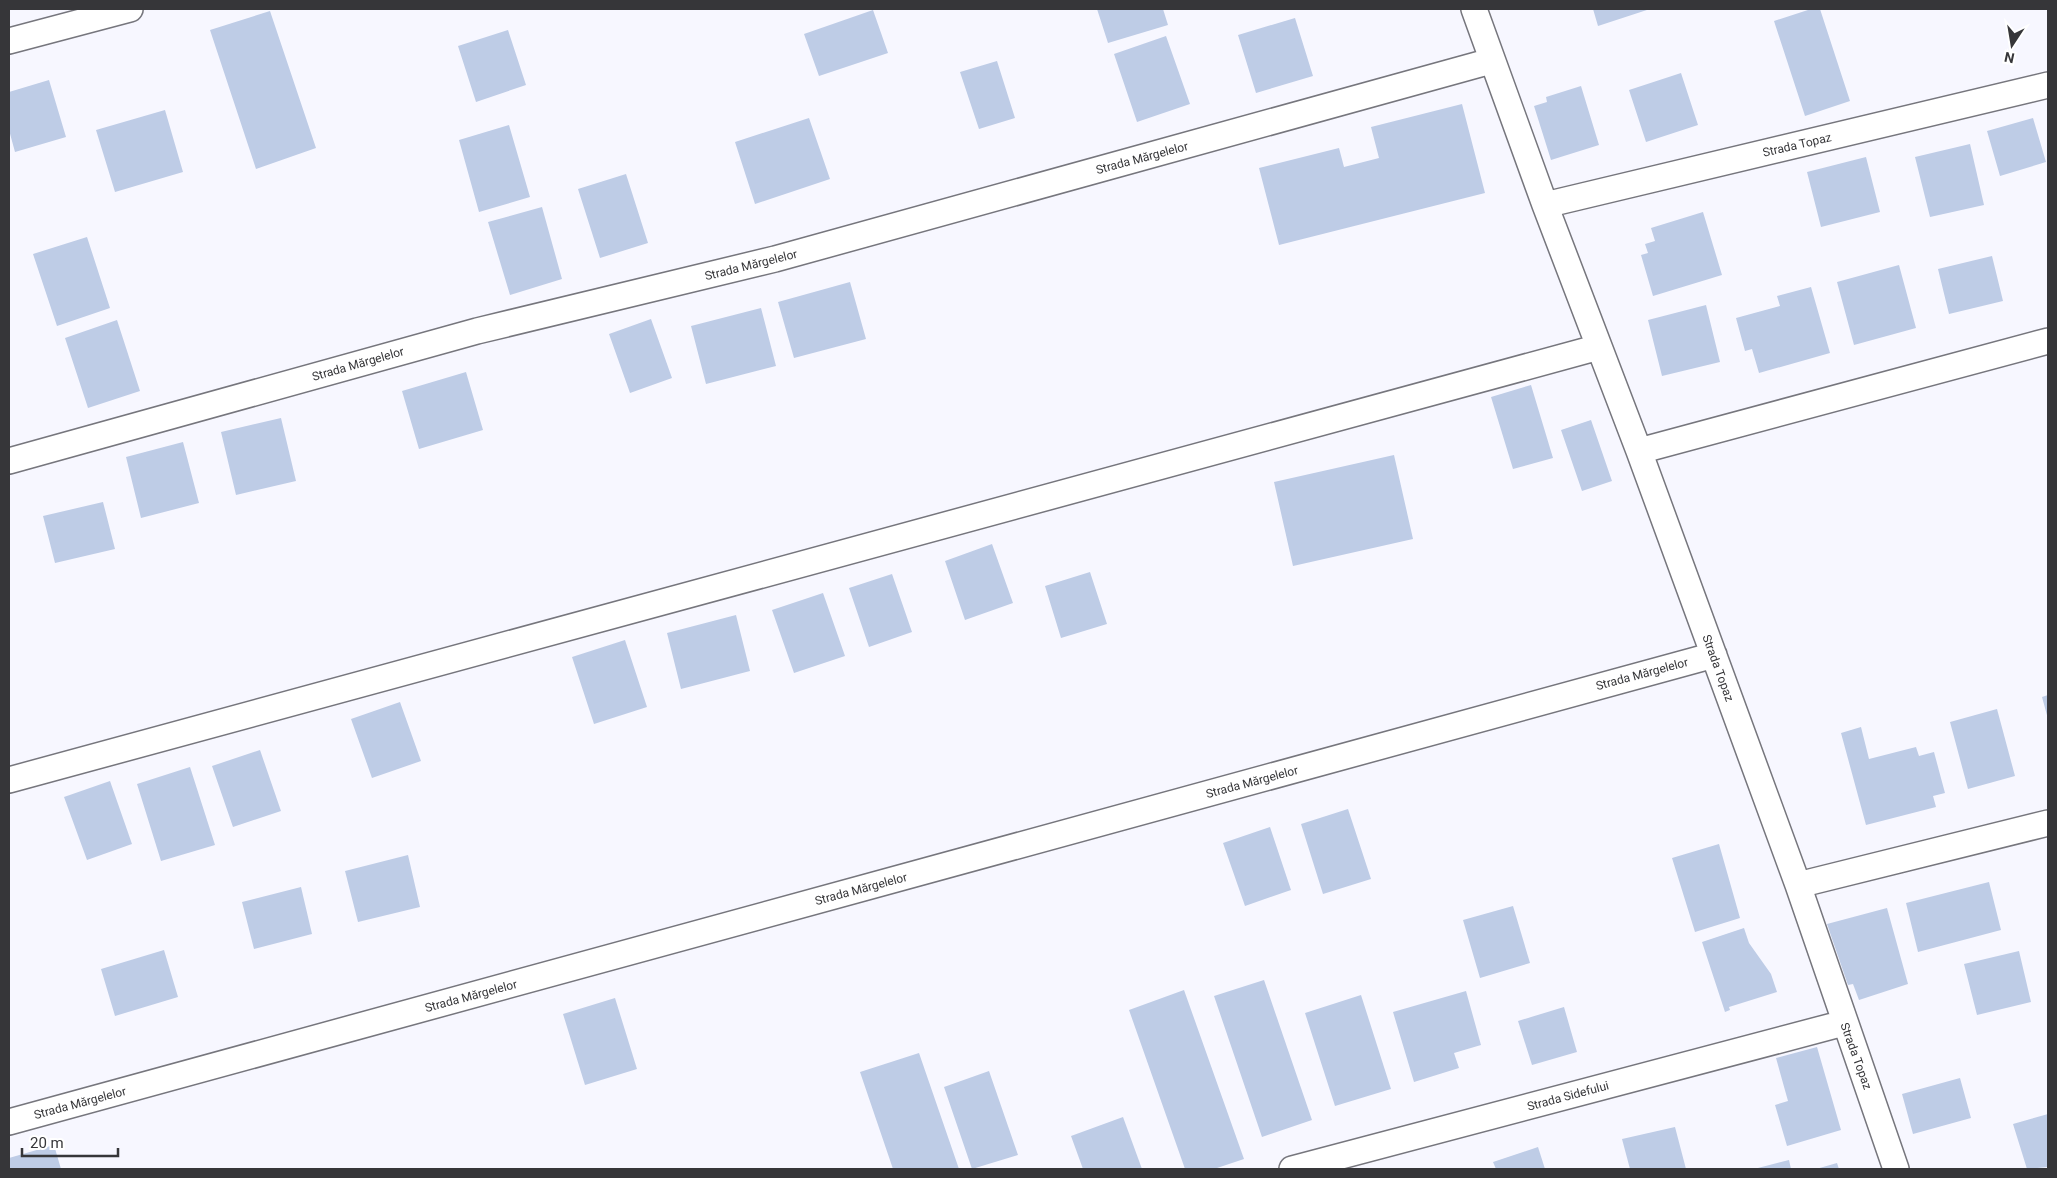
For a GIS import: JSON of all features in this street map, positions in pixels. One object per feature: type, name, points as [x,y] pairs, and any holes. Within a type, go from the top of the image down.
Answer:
[{"type":"street","points":[[9,41],[130,9]]},
{"type":"street","name":"Strada Topaz","points":[[1474,9],[1545,205],[1639,450],[1714,655],[1798,886],[1896,1169]]},
{"type":"street","name":"Strada Mărgelelor","points":[[9,461],[477,331],[775,259],[1492,61]]},
{"type":"street","name":"Strada Topaz","points":[[1545,205],[2048,85]]},
{"type":"street","points":[[1639,450],[2048,341]]},
{"type":"street","points":[[9,780],[1599,347]]},
{"type":"street","name":"Strada Mărgelelor","points":[[9,1122],[1714,655]]},
{"type":"street","points":[[1798,886],[2048,823]]},
{"type":"street","name":"Strada Sidefului","points":[[1292,1169],[1844,1023]]},
{"type":"building","points":[[1097,9],[1163,9],[1168,25],[1108,43]]},
{"type":"building","points":[[1593,9],[1650,9],[1598,26]]},
{"type":"building","points":[[1811,9],[1820,9],[1850,101],[1805,116],[1774,21]]},
{"type":"building","points":[[873,10],[888,53],[819,76],[804,34]]},
{"type":"building","points":[[270,11],[316,148],[256,169],[210,30]]},
{"type":"building","points":[[1295,18],[1313,76],[1256,93],[1238,35]]},
{"type":"building","points":[[508,30],[526,85],[476,102],[458,46]]},
{"type":"building","points":[[1166,36],[1190,104],[1137,122],[1114,54]]},
{"type":"building","points":[[997,61],[1015,118],[979,129],[960,72]]},
{"type":"building","points":[[1681,73],[1698,125],[1646,142],[1629,90]]},
{"type":"building","points":[[49,80],[66,137],[15,152],[9,130],[9,92]]},
{"type":"building","points":[[1581,86],[1599,145],[1551,160],[1534,106],[1547,102],[1546,97]]},
{"type":"building","points":[[1462,104],[1485,193],[1279,245],[1259,168],[1339,148],[1344,167],[1379,158],[1371,127]]},
{"type":"building","points":[[165,110],[183,172],[115,192],[96,130]]},
{"type":"building","points":[[809,118],[830,179],[755,204],[735,142]]},
{"type":"building","points":[[2033,118],[2046,162],[2000,176],[1987,131]]},
{"type":"building","points":[[509,125],[530,197],[479,212],[459,140]]},
{"type":"building","points":[[1970,144],[1984,205],[1930,217],[1915,157]]},
{"type":"building","points":[[1866,157],[1880,212],[1821,227],[1807,172]]},
{"type":"building","points":[[626,174],[648,243],[600,258],[578,189]]},
{"type":"building","points":[[542,207],[562,279],[510,295],[488,222]]},
{"type":"building","points":[[1703,212],[1722,275],[1653,296],[1641,255],[1648,253],[1645,244],[1655,241],[1651,228]]},
{"type":"building","points":[[87,237],[110,308],[57,326],[33,254]]},
{"type":"building","points":[[1992,256],[2003,301],[1949,314],[1938,269]]},
{"type":"building","points":[[1899,265],[1916,328],[1854,345],[1837,282]]},
{"type":"building","points":[[850,282],[866,339],[794,358],[778,302]]},
{"type":"building","points":[[1811,287],[1830,353],[1759,373],[1752,349],[1745,351],[1736,318],[1780,306],[1777,296]]},
{"type":"building","points":[[1706,305],[1720,362],[1662,376],[1648,320]]},
{"type":"building","points":[[761,308],[776,366],[706,384],[691,326]]},
{"type":"building","points":[[651,319],[672,378],[630,393],[609,334]]},
{"type":"building","points":[[117,320],[140,391],[88,408],[65,338]]},
{"type":"building","points":[[466,372],[483,430],[419,449],[402,391]]},
{"type":"building","points":[[1531,385],[1553,458],[1513,469],[1491,397]]},
{"type":"building","points":[[281,418],[296,481],[236,495],[221,432]]},
{"type":"building","points":[[1591,420],[1612,481],[1582,491],[1561,430]]},
{"type":"building","points":[[183,442],[199,503],[141,518],[126,457]]},
{"type":"building","points":[[1394,455],[1413,539],[1293,566],[1274,482]]},
{"type":"building","points":[[103,502],[115,549],[55,563],[43,516]]},
{"type":"building","points":[[992,544],[1013,603],[965,620],[945,561]]},
{"type":"building","points":[[1090,572],[1107,624],[1061,638],[1045,586]]},
{"type":"building","points":[[892,574],[912,632],[869,647],[849,588]]},
{"type":"building","points":[[823,593],[845,656],[794,673],[772,610]]},
{"type":"building","points":[[736,615],[750,671],[681,689],[667,633]]},
{"type":"building","points":[[625,640],[647,707],[594,724],[572,657]]},
{"type":"building","points":[[2048,695],[2048,719],[2042,697]]},
{"type":"building","points":[[400,702],[421,761],[372,778],[351,719]]},
{"type":"building","points":[[1997,709],[2015,776],[1968,789],[1950,722]]},
{"type":"building","points":[[1861,727],[1869,759],[1916,747],[1919,756],[1934,752],[1945,793],[1933,796],[1936,807],[1866,825],[1841,733]]},
{"type":"building","points":[[260,750],[281,811],[233,827],[212,766]]},
{"type":"building","points":[[190,767],[215,845],[161,861],[137,784]]},
{"type":"building","points":[[110,781],[132,844],[87,860],[64,797]]},
{"type":"building","points":[[1348,809],[1371,879],[1323,894],[1301,824]]},
{"type":"building","points":[[1270,827],[1291,890],[1245,906],[1223,843]]},
{"type":"building","points":[[1719,844],[1740,918],[1695,932],[1672,858]]},
{"type":"building","points":[[408,855],[420,907],[358,922],[345,871]]},
{"type":"building","points":[[1989,882],[2001,930],[1918,952],[1906,903]]},
{"type":"building","points":[[301,887],[312,934],[254,949],[242,902]]},
{"type":"building","points":[[1513,906],[1530,963],[1480,978],[1463,920]]},
{"type":"building","points":[[1887,908],[1908,984],[1859,1000],[1853,984],[1848,985],[1827,924]]},
{"type":"building","points":[[1744,928],[1749,943],[1771,974],[1777,992],[1729,1007],[1730,1010],[1725,1012],[1702,942]]},
{"type":"building","points":[[164,950],[178,997],[115,1016],[101,969]]},
{"type":"building","points":[[2019,951],[2031,1002],[1977,1015],[1964,964]]},
{"type":"building","points":[[1264,980],[1312,1120],[1262,1137],[1214,996]]},
{"type":"building","points":[[1184,990],[1244,1159],[1214,1169],[1185,1169],[1129,1010]]},
{"type":"building","points":[[1466,991],[1481,1045],[1454,1053],[1459,1068],[1414,1082],[1393,1012]]},
{"type":"building","points":[[1361,995],[1391,1089],[1335,1106],[1305,1013]]},
{"type":"building","points":[[615,998],[637,1069],[585,1085],[563,1014]]},
{"type":"building","points":[[1564,1007],[1577,1052],[1532,1065],[1518,1021]]},
{"type":"building","points":[[1817,1047],[1841,1130],[1787,1146],[1775,1105],[1788,1101],[1776,1058]]},
{"type":"building","points":[[919,1053],[959,1169],[893,1169],[860,1072]]},
{"type":"building","points":[[989,1071],[1018,1155],[972,1169],[944,1087]]},
{"type":"building","points":[[1960,1078],[1971,1118],[1913,1134],[1902,1094]]},
{"type":"building","points":[[2048,1114],[2048,1167],[2027,1169],[2013,1124]]},
{"type":"building","points":[[1123,1117],[1142,1169],[1083,1169],[1071,1136]]},
{"type":"building","points":[[1675,1127],[1686,1169],[1630,1169],[1622,1139]]},
{"type":"building","points":[[54,1145],[61,1169],[9,1169],[9,1158]]},
{"type":"building","points":[[1538,1147],[1545,1169],[1496,1169],[1493,1162]]},
{"type":"building","points":[[1789,1160],[1791,1169],[1754,1169]]},
{"type":"building","points":[[1837,1163],[1839,1169],[1816,1169]]}]
